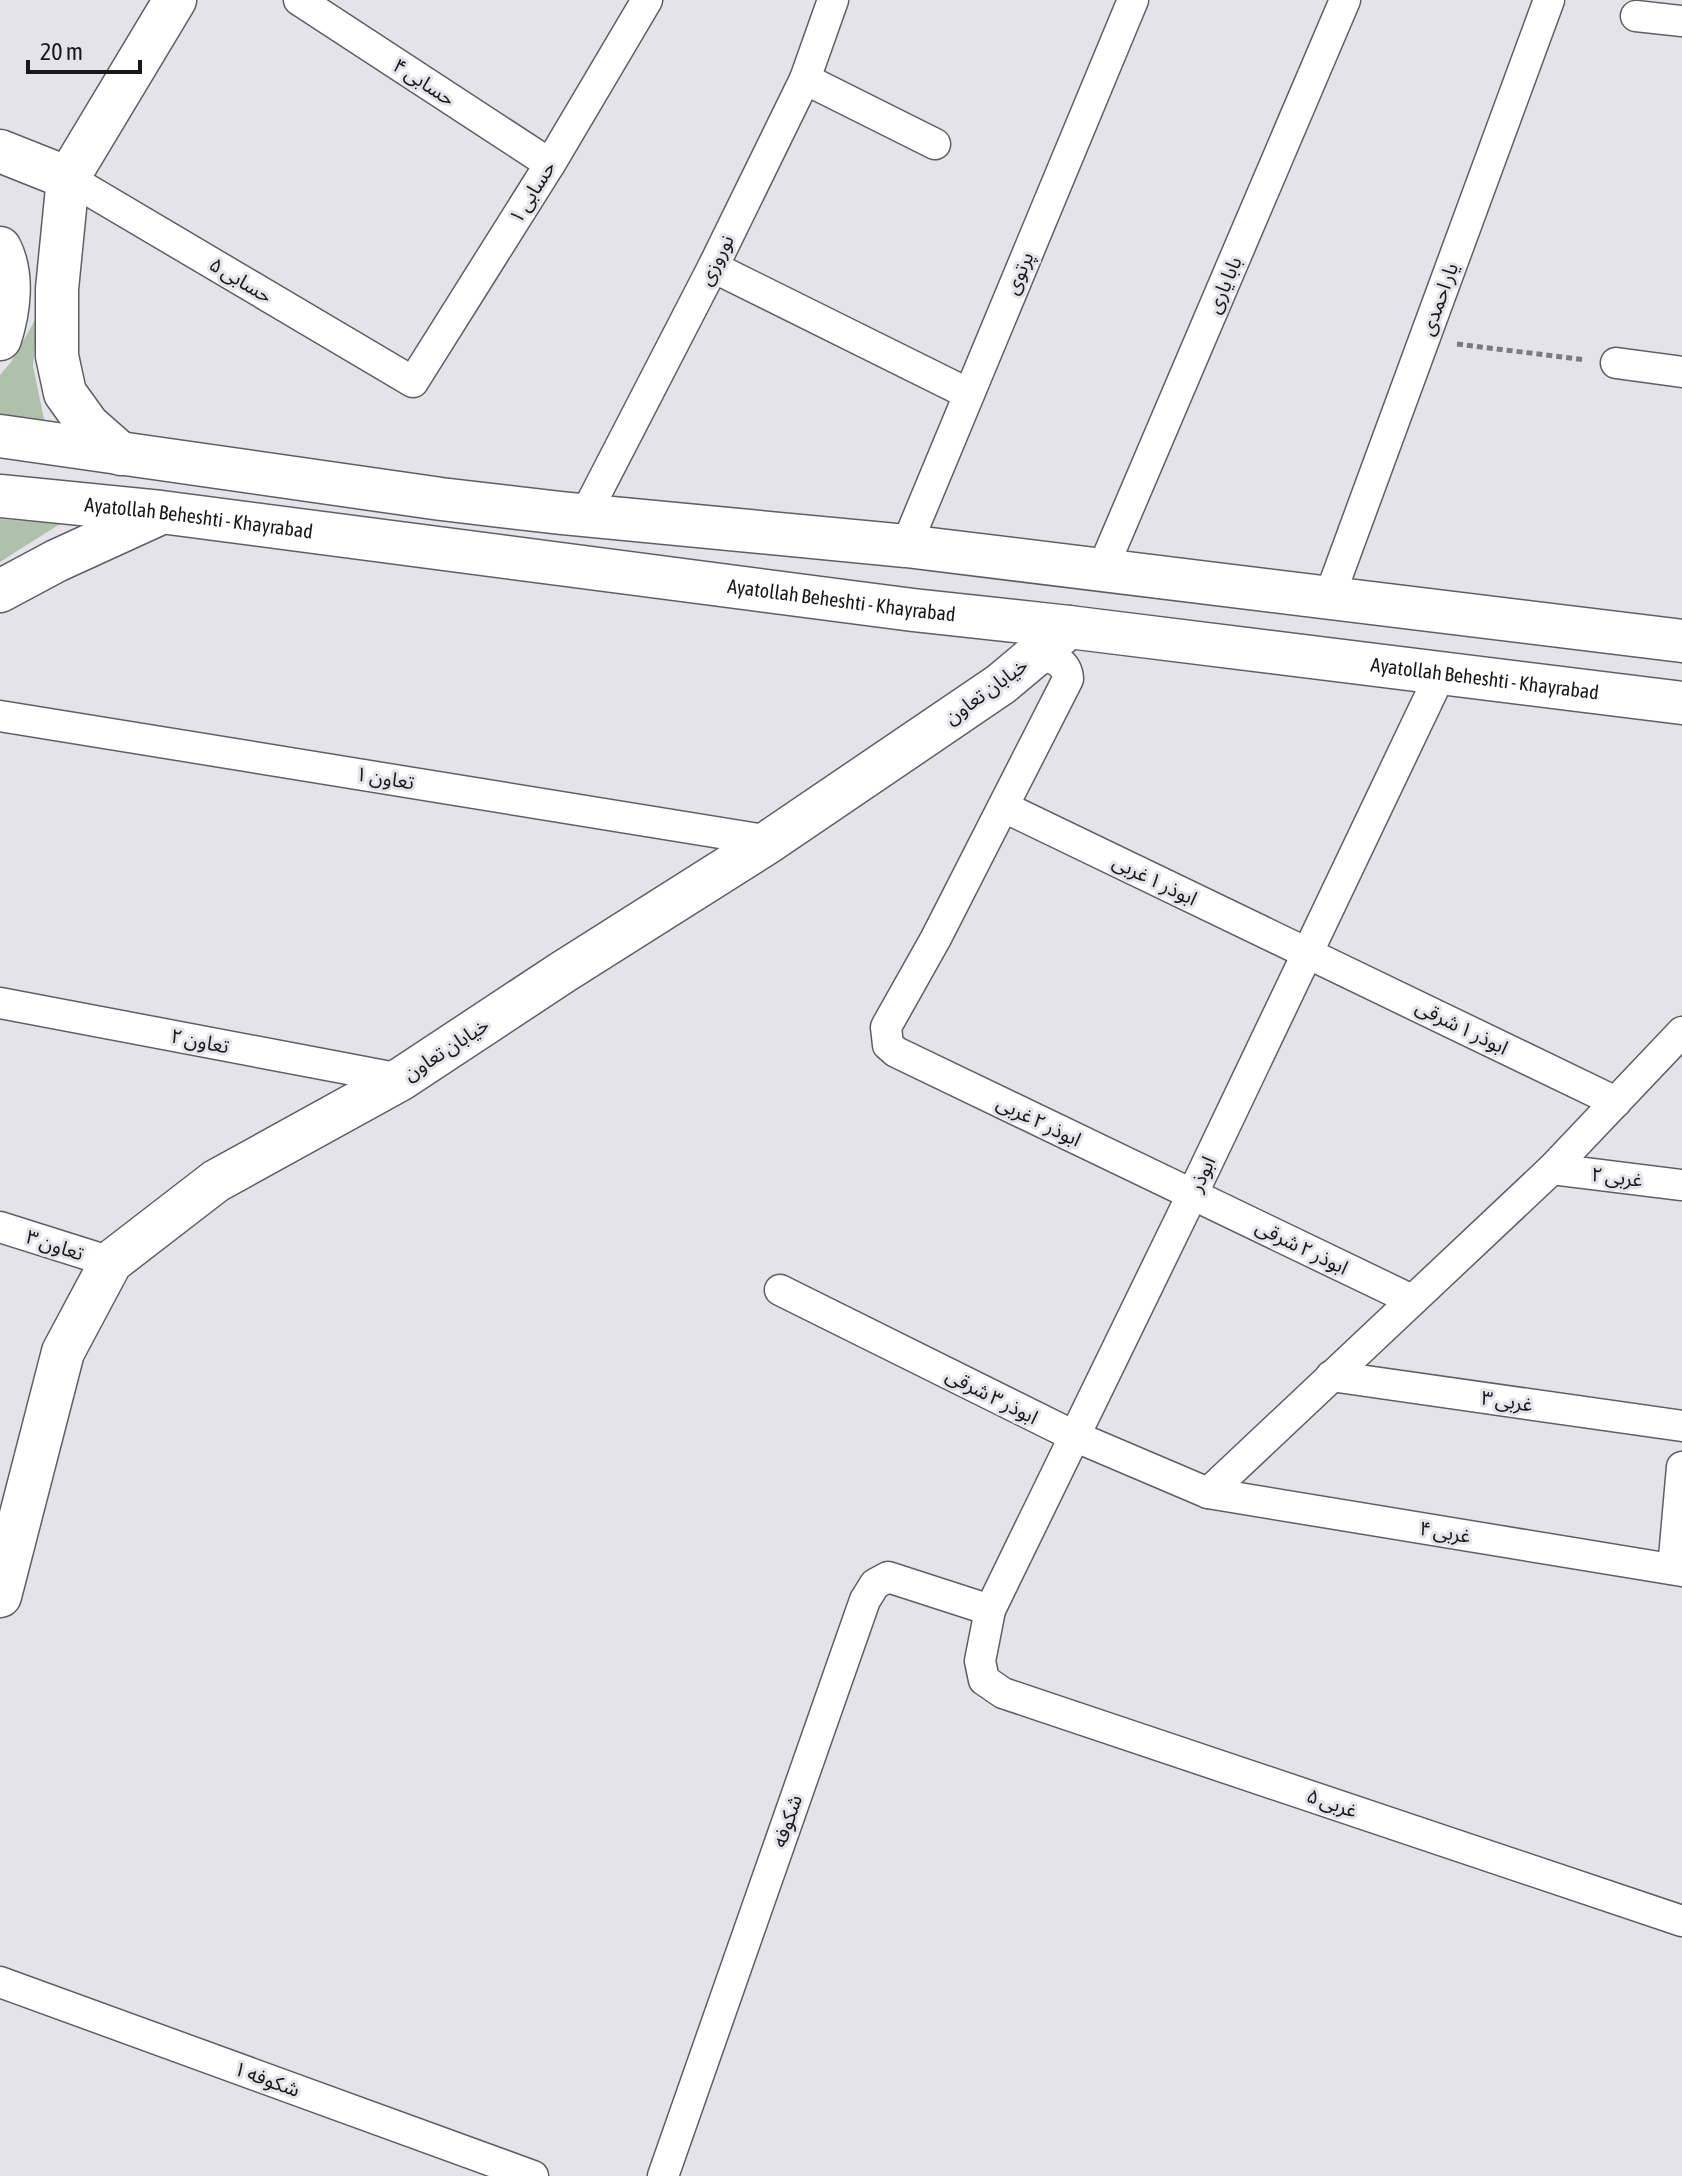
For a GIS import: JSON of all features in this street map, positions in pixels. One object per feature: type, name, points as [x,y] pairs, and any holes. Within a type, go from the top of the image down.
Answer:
[{"type":"main road","points":[[121,454],[88,425],[65,393],[57,356],[57,289],[68,178],[175,0]]},
{"type":"main road","points":[[0,151],[68,178]]},
{"type":"main road","points":[[0,237],[22,244],[62,246]]},
{"type":"main road","points":[[0,248],[5,257],[9,292],[0,339]]},
{"type":"main road","points":[[0,436],[441,499],[906,546],[1682,641]]},
{"type":"main road","name":"Ayatollah Beheshti - Khayrabad","points":[[0,496],[161,512],[913,610],[1053,640],[1441,673],[1682,703]]},
{"type":"main road","points":[[0,591],[161,512]]},
{"type":"main road","points":[[573,567],[585,515]]},
{"type":"main road","name":"خیابان تعاون","points":[[0,1596],[63,1352],[111,1262],[216,1181],[401,1079],[770,841],[1001,684],[1053,640]]},
{"type":"street","name":"حسابی ۴","points":[[299,0],[550,164]]},
{"type":"street","name":"حسابی ۱","points":[[413,382],[550,164],[647,0]]},
{"type":"street","name":"نوروزی","points":[[585,515],[713,267],[805,79],[833,0]]},
{"type":"street","name":"پرتوی","points":[[906,546],[1133,0]]},
{"type":"street","name":"بابا یاری","points":[[1102,570],[1345,0]]},
{"type":"street","name":"یار احمدی","points":[[1329,598],[1549,0]]},
{"type":"street","points":[[1636,16],[1682,21]]},
{"type":"street","points":[[805,79],[935,144]]},
{"type":"street","name":"حسابی ۵","points":[[68,178],[413,382]]},
{"type":"street","points":[[713,267],[969,394]]},
{"type":"street","points":[[1616,363],[1682,372]]},
{"type":"street","points":[[1004,807],[1068,679],[1066,667],[1056,659],[1053,640]]},
{"type":"street","name":"ابوذر","points":[[984,1680],[980,1661],[990,1610],[1441,673]]},
{"type":"street","name":"تعاون ۱","points":[[0,716],[770,841]]},
{"type":"street","name":"ابوذر ۱ غربی","points":[[1004,807],[1307,953]]},
{"type":"street","name":"ابوذر ۲ غربی","points":[[1004,807],[886,1027],[888,1045],[896,1052],[1192,1195]]},
{"type":"street","name":"ابوذر ۱ شرقی","points":[[1307,953],[1616,1102]]},
{"type":"street","name":"تعاون ۲","points":[[0,1003],[401,1079]]},
{"type":"street","points":[[1208,1493],[1552,1169],[1682,1032]]},
{"type":"street","name":"غربی ۲","points":[[1552,1169],[1682,1185]]},
{"type":"street","name":"ابوذر ۲ شرقی","points":[[1192,1195],[1412,1300]]},
{"type":"street","name":"تعاون ۳","points":[[0,1227],[111,1262]]},
{"type":"street","name":"ابوذر ۳ شرقی","points":[[780,1290],[1074,1436],[1208,1493]]},
{"type":"street","name":"غربی ۳","points":[[1331,1376],[1682,1426]]},
{"type":"street","points":[[1677,1570],[1682,1467]]},
{"type":"street","name":"غربی ۴","points":[[1208,1493],[1677,1570]]},
{"type":"street","name":"شکوفه","points":[[663,2176],[865,1600],[875,1584],[888,1577],[990,1610]]},
{"type":"street","name":"غربی ۵","points":[[984,1680],[1003,1693],[1682,1921]]},
{"type":"street","name":"شکوفه ۱","points":[[0,1982],[533,2176]]},
{"type":"path","points":[[1424,341],[1616,363]]},
{"type":"green space","points":[[38,315],[33,366],[45,424],[0,417],[0,375]]},
{"type":"green space","points":[[0,519],[60,524],[0,562]]}]
